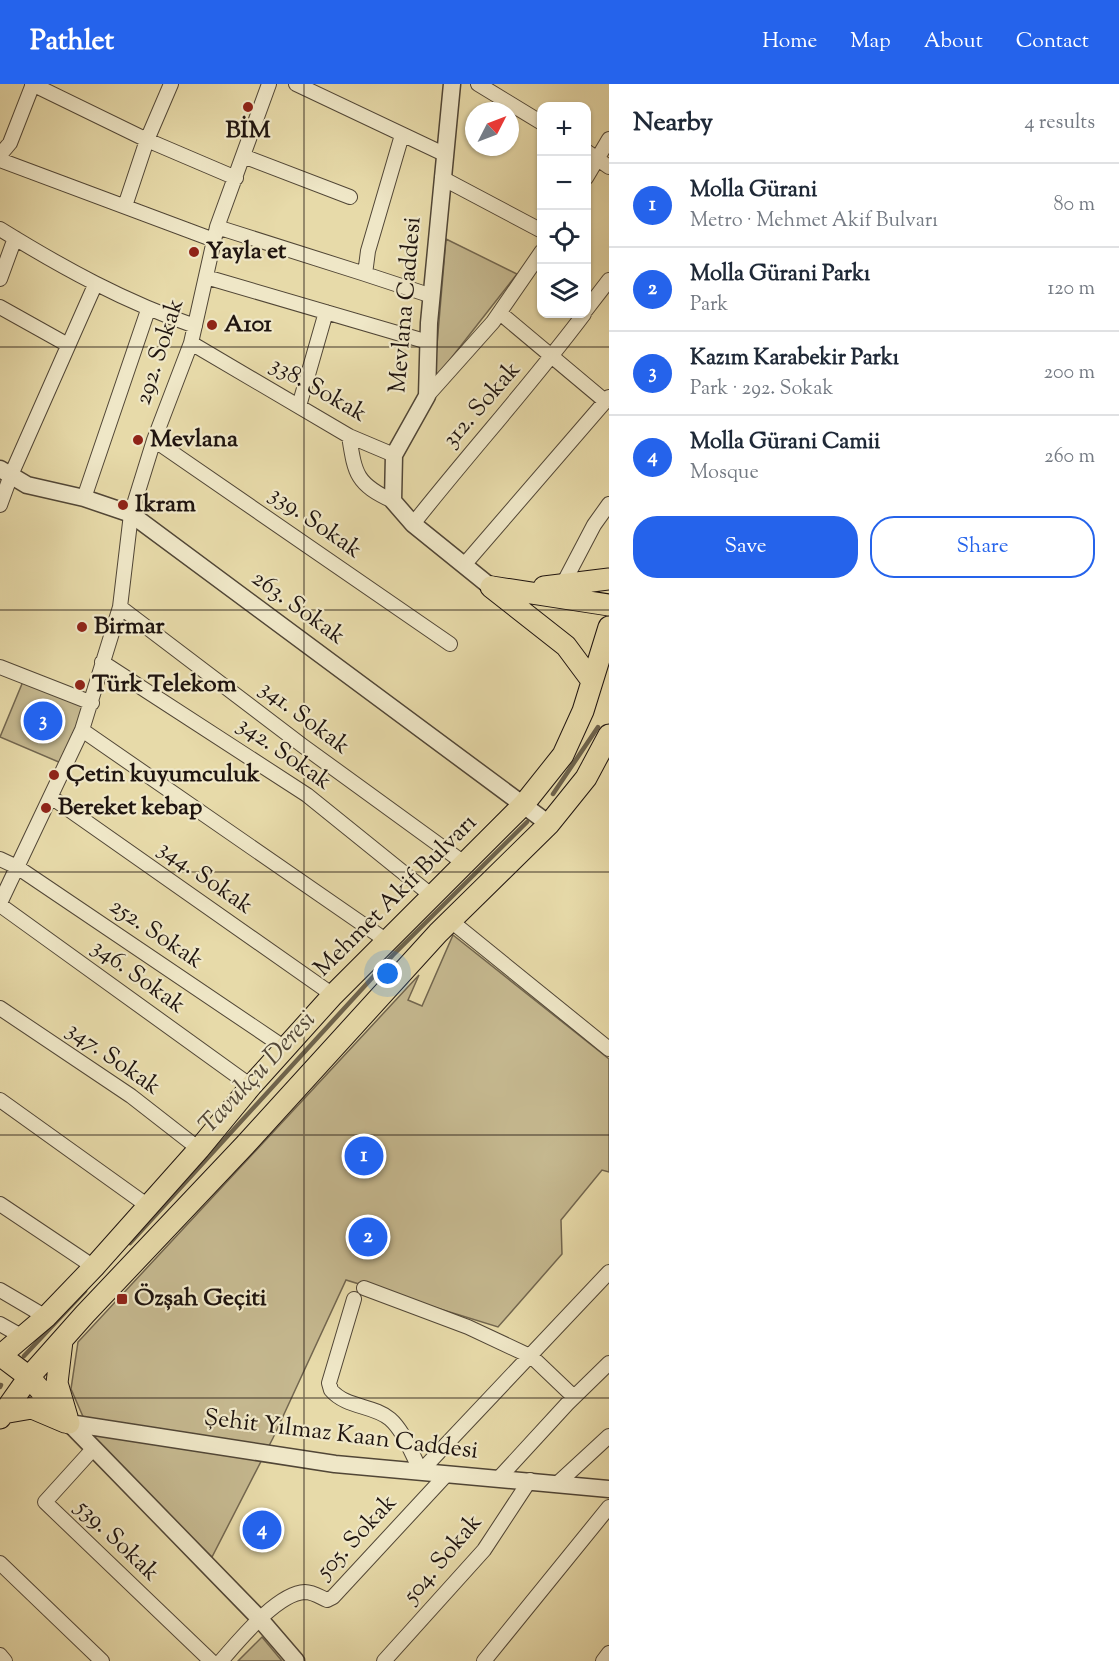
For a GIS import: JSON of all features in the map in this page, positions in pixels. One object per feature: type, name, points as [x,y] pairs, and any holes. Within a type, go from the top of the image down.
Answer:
[{"type":"main road","points":[[491,587],[530,589],[609,579]]},
{"type":"main road","points":[[491,587],[609,605]]},
{"type":"main road","points":[[491,587],[566,646],[592,681]]},
{"type":"main road","name":"Mehmet Akif Bulvarı","points":[[0,1356],[46,1317],[94,1267],[250,1086],[333,995],[524,804],[563,755],[583,711],[609,627]]},
{"type":"main road","points":[[2,1416],[29,1377],[451,921],[549,824],[586,778],[609,735]]},
{"type":"main road","points":[[63,1341],[57,1383],[69,1423]]},
{"type":"main road","points":[[0,1356],[29,1377],[69,1423]]},
{"type":"main road","points":[[2,1416],[32,1408],[69,1423]]},
{"type":"street","points":[[0,155],[33,84],[147,140],[236,178]]},
{"type":"street","points":[[125,206],[147,140],[171,84]]},
{"type":"street","name":"292. Sokak","points":[[0,904],[82,730],[92,703],[102,662],[120,607],[131,514],[154,440],[190,343],[216,233],[269,84]]},
{"type":"street","points":[[296,84],[446,155]]},
{"type":"street","name":"Mevlana Caddesi","points":[[393,501],[394,456],[427,396],[428,342],[452,84]]},
{"type":"street","points":[[478,84],[537,120]]},
{"type":"street","points":[[365,274],[368,251],[402,135]]},
{"type":"street","points":[[598,159],[609,139]]},
{"type":"street","points":[[243,156],[350,197]]},
{"type":"street","points":[[0,160],[125,206],[365,274],[432,296]]},
{"type":"street","points":[[442,178],[537,228]]},
{"type":"street","points":[[0,229],[95,285],[148,310],[195,326]]},
{"type":"street","points":[[0,279],[15,238]]},
{"type":"street","points":[[427,396],[500,313],[537,258]]},
{"type":"street","points":[[206,277],[428,342]]},
{"type":"street","name":"312. Sokak","points":[[591,304],[609,280]]},
{"type":"street","points":[[0,505],[5,472],[95,285]]},
{"type":"street","points":[[0,307],[68,345]]},
{"type":"street","points":[[84,498],[148,310]]},
{"type":"street","points":[[299,406],[326,312]]},
{"type":"street","points":[[464,565],[607,399],[500,313]]},
{"type":"street","name":"312. Sokak","points":[[413,524],[477,443],[552,356],[580,318]]},
{"type":"street","name":"338. Sokak","points":[[190,343],[350,436],[394,456]]},
{"type":"street","points":[[350,436],[355,472],[368,490],[393,501],[413,524],[491,587]]},
{"type":"street","name":"339. Sokak","points":[[154,440],[450,644]]},
{"type":"street","name":"263. Sokak","points":[[5,472],[27,485],[84,498],[131,514],[549,824]]},
{"type":"street","points":[[562,586],[594,525],[609,504]]},
{"type":"street","name":"341. Sokak","points":[[120,607],[303,746],[464,862]]},
{"type":"street","name":"342. Sokak","points":[[102,662],[307,795],[431,895]]},
{"type":"street","points":[[0,667],[92,703]]},
{"type":"street","points":[[82,730],[387,941]]},
{"type":"street","name":"344. Sokak","points":[[51,797],[333,995]]},
{"type":"street","name":"252. Sokak","points":[[0,859],[17,867],[285,1048]]},
{"type":"street","name":"346. Sokak","points":[[0,904],[250,1086]]},
{"type":"street","points":[[451,921],[609,1049]]},
{"type":"street","name":"347. Sokak","points":[[0,1008],[131,1096],[198,1149]]},
{"type":"street","points":[[0,1100],[148,1206]]},
{"type":"street","points":[[0,1204],[94,1267]]},
{"type":"street","points":[[354,1299],[329,1383],[340,1398],[389,1418],[402,1434],[421,1471],[609,1272]]},
{"type":"street","points":[[364,1288],[468,1327],[531,1357],[574,1397]]},
{"type":"street","points":[[0,1290],[46,1317]]},
{"type":"street","points":[[0,1324],[23,1337]]},
{"type":"street","points":[[499,1478],[609,1363]]},
{"type":"street","points":[[69,1423],[259,1618],[296,1661]]},
{"type":"street","name":"Şehit Yılmaz Kaan Caddesi","points":[[69,1423],[335,1464],[609,1489]]},
{"type":"street","points":[[558,1483],[609,1436]]},
{"type":"street","name":"539. Sokak","points":[[93,1449],[45,1502],[211,1661]]},
{"type":"street","name":"505. Sokak","points":[[259,1618],[297,1593],[307,1592],[327,1600],[333,1597],[447,1474]]},
{"type":"street","name":"504. Sokak","points":[[384,1661],[484,1550],[530,1480]]},
{"type":"street","points":[[484,1661],[609,1508]]},
{"type":"street","points":[[0,1563],[102,1661]]},
{"type":"street","points":[[221,1661],[259,1618]]},
{"type":"street","points":[[603,1661],[609,1653]]},
{"type":"street","points":[[0,1655],[5,1661]]},
{"type":"shaded area","points":[[446,239],[517,274],[434,380]]},
{"type":"shaded area","points":[[24,679],[85,705],[61,763],[0,737]]},
{"type":"shaded area","points":[[453,935],[609,1059],[609,1172],[602,1170],[561,1220],[562,1254],[498,1327],[346,1280],[273,1438],[212,1557],[151,1499],[91,1435],[71,1389],[78,1342],[419,975],[408,1000],[422,1006]]},
{"type":"shaded area","points":[[262,1637],[282,1661],[238,1661]]},
{"type":"waterway","name":"Tavukçu Deresi","points":[[553,794],[598,727]]},
{"type":"waterway","name":"Tavukçu Deresi","points":[[130,1243],[393,955],[527,822]]},
{"type":"waterway","name":"Tavukçu Deresi","points":[[24,1356],[85,1291]]},
{"type":"place","name":"BİM","points":[[248,107]]},
{"type":"place","name":"Yayla et","points":[[194,252]]},
{"type":"place","name":"A101","points":[[212,325]]},
{"type":"place","name":"Mevlana","points":[[138,440]]},
{"type":"place","name":"Ikram","points":[[123,505]]},
{"type":"place","name":"Birmar","points":[[82,627]]},
{"type":"place","name":"Türk Telekom","points":[[80,685]]},
{"type":"place","name":"Kazım Karabekir Parkı","points":[[43,721]]},
{"type":"place","name":"Çetin kuyumculuk","points":[[54,775]]},
{"type":"place","name":"Bereket kebap","points":[[46,808]]},
{"type":"place","name":"Molla Gürani","points":[[364,1156]]},
{"type":"place","name":"Molla Gürani Parkı","points":[[368,1237]]},
{"type":"place","name":"Özşah Geçiti","points":[[122,1299]]},
{"type":"place","name":"Molla Gürani Camii","points":[[262,1530]]}]
